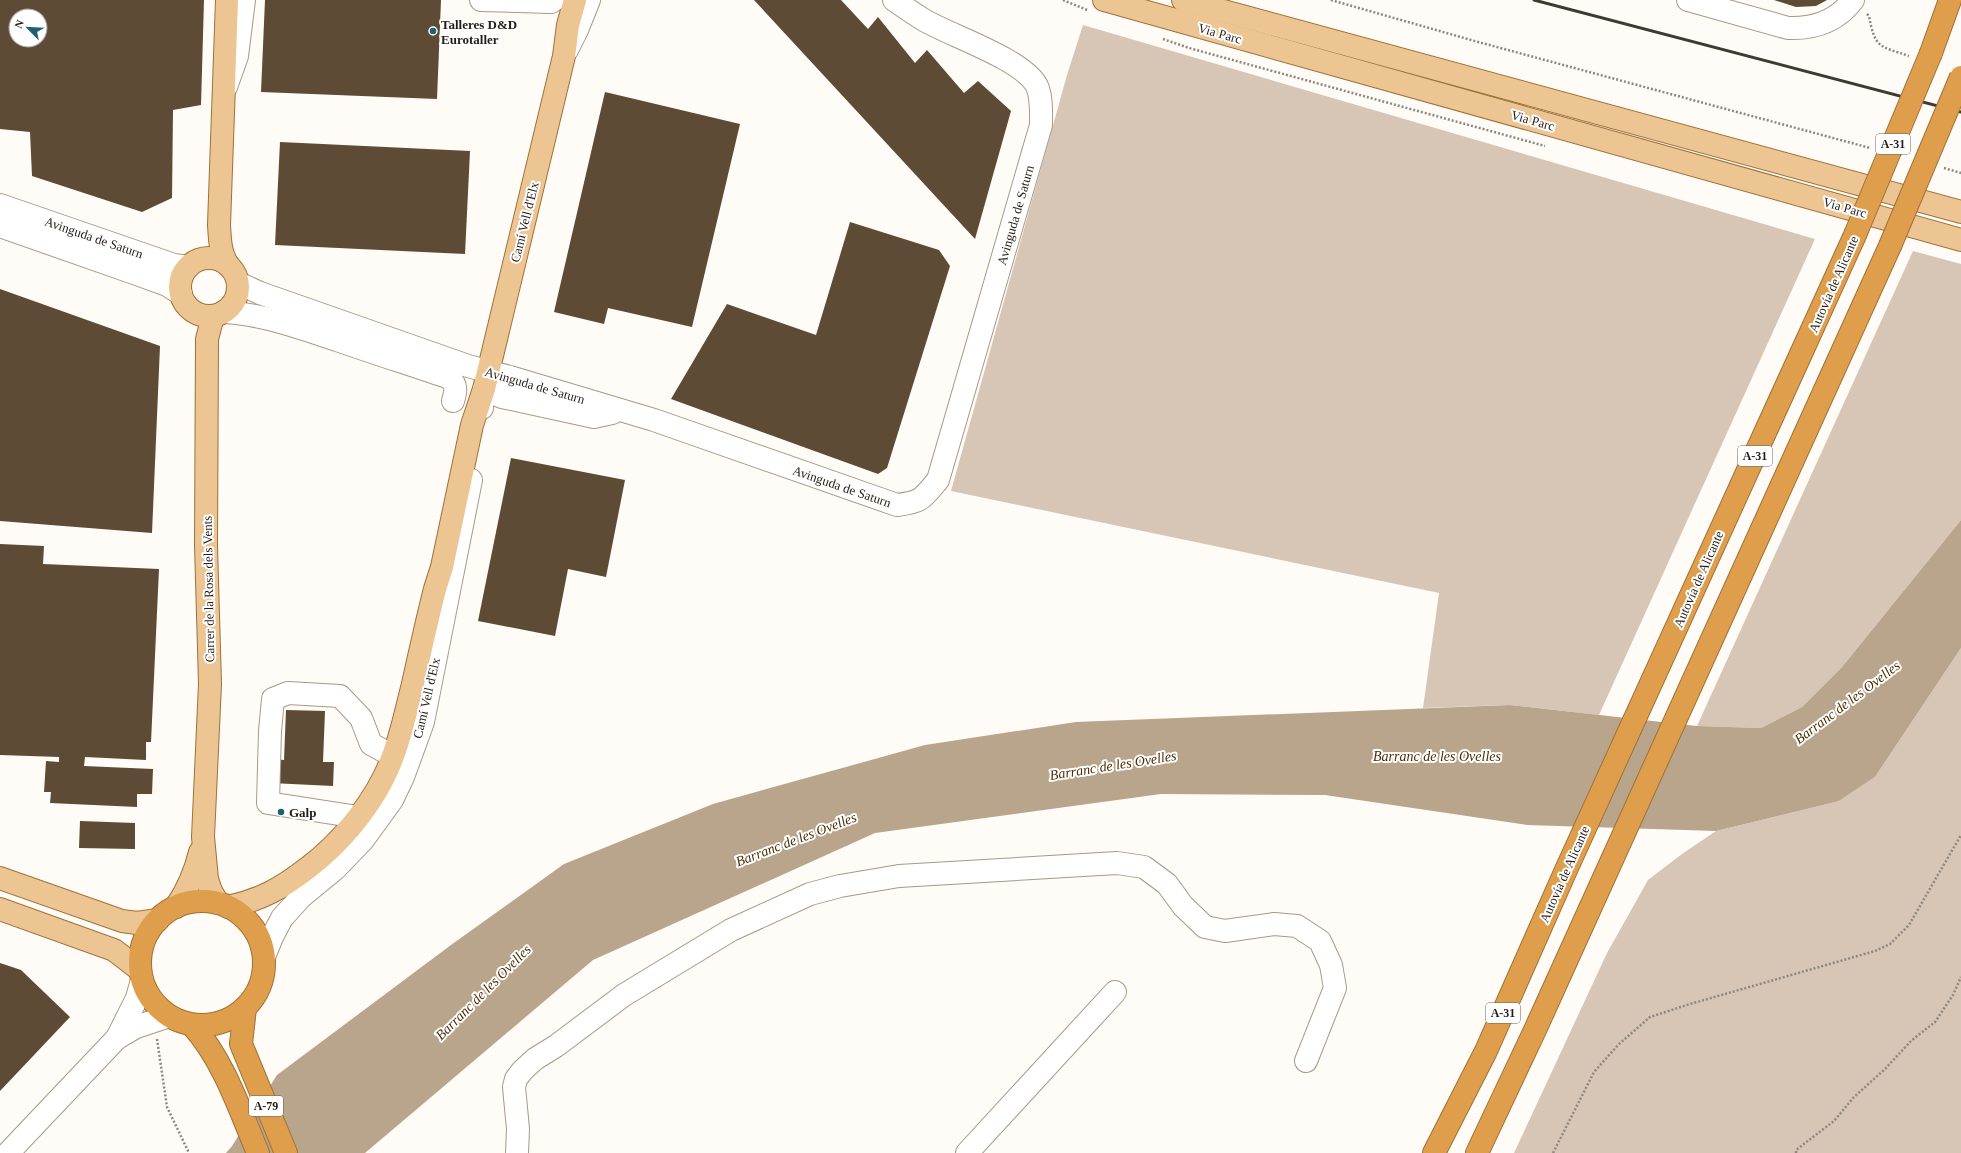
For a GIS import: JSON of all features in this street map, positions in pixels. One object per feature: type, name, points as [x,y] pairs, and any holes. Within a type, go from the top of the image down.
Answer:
[{"type":"highway","name":"Autovía de Alicante","points":[[1434,1153],[1486,1051],[1566,870],[1855,235],[1931,53],[1950,0]]},
{"type":"highway","name":"A-31","points":[[1477,1153],[1608,870],[1890,246],[1961,77]]},
{"type":"highway","points":[[197,901],[223,905],[249,922],[259,938],[264,957],[264,968],[258,990],[245,1008],[234,1016],[221,1022],[207,1025],[180,1020],[152,1000],[141,975],[141,952],[147,934],[158,920],[176,907],[197,901]]},
{"type":"highway","name":"A-79","points":[[245,1008],[241,1044],[286,1153]]},
{"type":"highway","name":"A-79","points":[[180,1020],[214,1052],[228,1081],[258,1153]]},
{"type":"main road","points":[[227,0],[219,226],[221,249],[224,259],[233,274],[236,300],[212,314],[185,302],[181,294],[183,275],[188,267],[194,262],[208,258],[216,258],[233,274]]},
{"type":"main road","name":"Camí Vell d'Elx","points":[[223,905],[250,902],[260,898],[293,880],[330,850],[358,817],[384,778],[393,756],[402,728],[435,589],[442,567],[472,425],[486,380],[564,55],[568,25],[575,0]]},
{"type":"main road","name":"Via Parc","points":[[1104,0],[1961,240]]},
{"type":"main road","name":"Via Parc","points":[[1183,0],[1961,212]]},
{"type":"main road","name":"Carrer de la Rosa dels Vents","points":[[212,314],[207,339],[206,545],[210,692],[204,837],[207,879],[211,891],[223,905]]},
{"type":"main road","name":"Carrer de la Rosa dels Vents","points":[[176,907],[193,878],[204,837]]},
{"type":"main road","points":[[0,878],[122,922],[137,923],[158,920]]},
{"type":"main road","points":[[0,909],[114,950],[141,975]]},
{"type":"street","points":[[224,92],[237,56],[244,0]]},
{"type":"street","points":[[481,0],[551,2],[554,0]]},
{"type":"street","name":"Camí Vell d'Elx","points":[[564,55],[577,30],[589,0]]},
{"type":"street","name":"Avinguda de Saturn","points":[[212,314],[242,313],[261,317],[325,325],[468,366],[486,380],[502,397],[594,417],[622,411],[896,505],[915,503],[925,495],[938,480],[1041,125],[1041,100],[1036,85],[1025,73],[981,47],[925,21],[894,0]]},
{"type":"street","points":[[1688,0],[1788,28],[1804,28],[1823,24],[1841,13],[1853,0]]},
{"type":"street","name":"Avinguda de Saturn","points":[[0,205],[174,265],[188,267]]},
{"type":"street","name":"Avinguda de Saturn","points":[[0,226],[134,273],[167,286],[181,294]]},
{"type":"street","name":"Avinguda de Saturn","points":[[233,274],[260,293],[325,325],[450,378],[454,383],[456,390],[454,400]]},
{"type":"street","name":"Camí Vell d'Elx","points":[[264,957],[272,936],[285,914],[301,897],[335,869],[363,840],[388,806],[403,777],[423,722],[468,495],[480,429],[486,380]]},
{"type":"street","points":[[358,817],[268,803],[270,731],[273,699],[288,693],[340,696],[361,718],[371,744],[393,756]]},
{"type":"street","points":[[517,1153],[518,1129],[514,1087],[516,1079],[535,1059],[556,1046],[624,995],[730,930],[810,894],[840,886],[899,876],[1117,862],[1144,867],[1167,884],[1183,906],[1205,927],[1225,931],[1274,924],[1297,926],[1320,941],[1331,965],[1335,988],[1306,1061]]},
{"type":"street","points":[[117,1038],[137,998],[141,975]]},
{"type":"street","points":[[967,1153],[1115,992]]},
{"type":"street","points":[[8,1153],[117,1038],[136,1027],[180,1020]]},
{"type":"path","points":[[1331,0],[1470,40],[1876,150]]},
{"type":"path","points":[[1853,0],[1869,16],[1872,36],[1880,46],[1898,52]]},
{"type":"path","points":[[1938,167],[1961,173]]},
{"type":"path","points":[[1553,1153],[1594,1072],[1619,1044],[1650,1017],[1690,1004],[1875,951],[1890,944],[1909,924],[1961,835]]},
{"type":"path","points":[[1796,1153],[1796,1150],[1834,1121],[1854,1097],[1885,1069],[1911,1041],[1935,1022],[1953,995],[1961,977]]},
{"type":"path","points":[[180,1020],[157,1037],[167,1107],[189,1153]]},
{"type":"shaded area","points":[[1083,25],[1815,239],[1599,715],[1510,705],[1423,708],[1439,593],[951,491],[1067,75]]},
{"type":"shaded area","points":[[1913,251],[1961,264],[1961,520],[1842,667],[1802,707],[1761,728],[1697,726]]},
{"type":"shaded area","points":[[1961,648],[1961,1153],[1514,1153],[1607,953],[1648,880],[1682,854],[1716,831],[1839,801],[1875,777]]},
{"type":"water","name":"Barranc de les Ovelles","points":[[1961,520],[1961,648],[1875,777],[1839,801],[1716,831],[1527,825],[1325,795],[1161,794],[875,833],[593,960],[365,1153],[226,1153],[277,1075],[451,945],[564,864],[713,804],[925,745],[1076,722],[1510,705],[1697,726],[1761,728],[1802,707],[1842,667]]},
{"type":"building","points":[[0,0],[204,0],[201,105],[173,110],[172,198],[142,212],[32,176],[30,132],[0,129]]},
{"type":"building","points":[[265,0],[441,0],[437,99],[261,92]]},
{"type":"building","points":[[754,0],[841,0],[868,29],[878,17],[915,63],[927,50],[964,93],[978,81],[1011,111],[975,239]]},
{"type":"building","points":[[1774,0],[1827,0],[1816,6],[1796,7]]},
{"type":"building","points":[[605,92],[740,124],[692,327],[608,308],[604,324],[554,312]]},
{"type":"building","points":[[280,142],[470,151],[465,254],[275,245]]},
{"type":"building","points":[[850,222],[939,250],[950,266],[887,468],[878,474],[671,399],[727,304],[816,335]]},
{"type":"building","points":[[0,289],[160,346],[152,533],[0,521]]},
{"type":"building","points":[[511,458],[625,480],[606,577],[568,569],[555,636],[478,621]]},
{"type":"building","points":[[0,544],[44,546],[43,564],[159,569],[151,742],[146,742],[146,760],[85,757],[84,766],[153,769],[152,794],[137,794],[137,807],[50,803],[51,792],[44,792],[46,761],[59,762],[59,757],[0,755]]},
{"type":"building","points":[[286,710],[325,711],[323,762],[334,762],[333,786],[271,783],[272,759],[284,760]]},
{"type":"building","points":[[80,821],[135,823],[135,849],[79,848]]},
{"type":"building","points":[[0,963],[21,970],[70,1017],[0,1091]]},
{"type":"railway","points":[[1534,0],[1961,112]]},
{"type":"place","name":"Talleres D&D Eurotaller","points":[[433,31]]},
{"type":"place","name":"Galp","points":[[281,812]]}]
